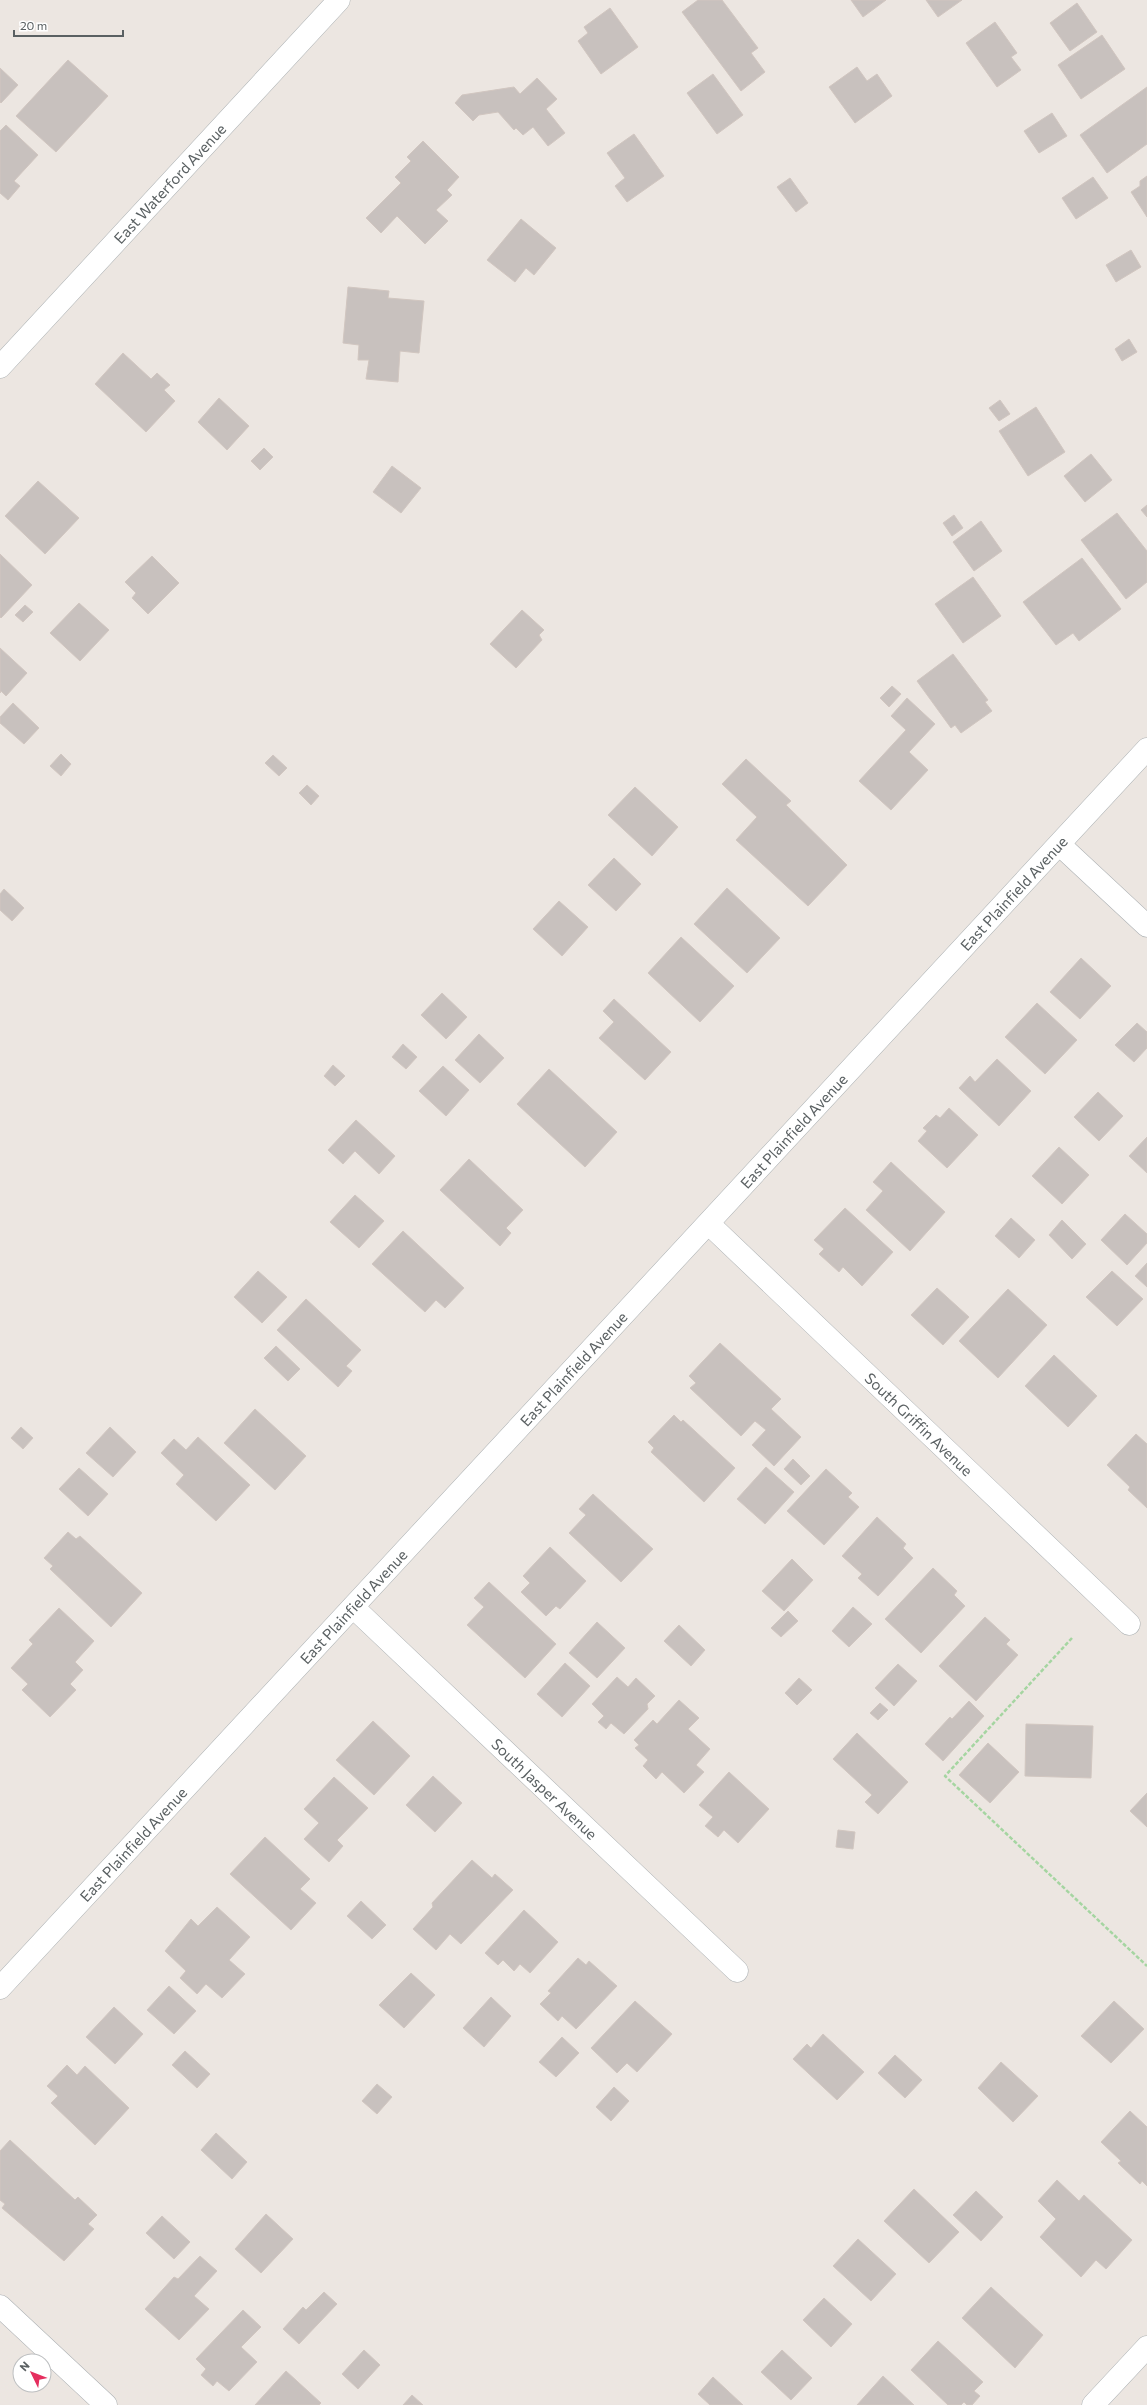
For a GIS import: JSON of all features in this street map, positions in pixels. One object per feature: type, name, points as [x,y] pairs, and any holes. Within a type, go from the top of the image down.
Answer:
[{"type":"street","name":"East Waterford Avenue","points":[[0,367],[339,0]]},
{"type":"street","name":"East Plainfield Avenue","points":[[0,1988],[1060,845],[1147,749]]},
{"type":"street","points":[[1060,845],[1147,926]]},
{"type":"street","name":"South Griffin Avenue","points":[[709,1224],[1129,1624]]},
{"type":"street","name":"South Jasper Avenue","points":[[353,1606],[737,1971]]},
{"type":"street","points":[[0,2306],[106,2405]]},
{"type":"street","points":[[1093,2405],[1147,2347]]},
{"type":"path","points":[[1072,1638],[945,1776],[1147,1966]]},
{"type":"building","points":[[698,0],[722,0],[758,48],[751,53],[765,72],[741,91],[682,12]]},
{"type":"building","points":[[851,0],[886,0],[863,17]]},
{"type":"building","points":[[926,0],[962,0],[938,17]]},
{"type":"building","points":[[1077,3],[1097,32],[1070,51],[1050,23]]},
{"type":"building","points":[[610,8],[638,47],[601,74],[578,41],[588,33],[584,27]]},
{"type":"building","points":[[995,22],[1017,53],[1011,57],[1021,70],[997,87],[966,43]]},
{"type":"building","points":[[1102,35],[1125,69],[1081,99],[1058,65]]},
{"type":"building","points":[[68,60],[108,96],[56,152],[16,116]]},
{"type":"building","points":[[857,67],[867,81],[877,74],[892,96],[855,123],[829,87]]},
{"type":"building","points":[[0,68],[18,85],[1,103],[0,102]]},
{"type":"building","points":[[713,74],[743,115],[717,134],[687,93]]},
{"type":"building","points":[[537,78],[557,99],[546,109],[565,133],[548,146],[533,127],[523,135],[516,128],[514,130],[498,112],[479,115],[473,121],[455,103],[462,95],[514,87],[520,94]]},
{"type":"building","points":[[1147,87],[1147,144],[1107,173],[1080,135]]},
{"type":"building","points":[[1052,113],[1067,136],[1039,153],[1024,131]]},
{"type":"building","points":[[6,125],[38,155],[14,181],[20,186],[8,200],[0,193],[0,131]]},
{"type":"building","points":[[634,134],[664,176],[627,202],[615,186],[625,178],[607,153]]},
{"type":"building","points":[[423,141],[459,177],[447,190],[452,195],[436,210],[448,221],[425,244],[397,216],[381,233],[366,218],[401,183],[395,177],[411,161],[407,157]]},
{"type":"building","points":[[1147,176],[1147,217],[1131,192],[1140,186],[1140,181]]},
{"type":"building","points":[[1093,177],[1108,198],[1076,219],[1062,198]]},
{"type":"building","points":[[790,178],[808,203],[796,212],[777,187]]},
{"type":"building","points":[[521,219],[556,248],[534,275],[526,268],[515,282],[487,260]]},
{"type":"building","points":[[1131,250],[1141,267],[1116,282],[1106,265]]},
{"type":"building","points":[[348,287],[389,291],[388,298],[424,301],[419,353],[400,351],[398,382],[366,379],[369,360],[358,360],[359,345],[343,343]]},
{"type":"building","points":[[1129,339],[1137,352],[1122,361],[1115,349]]},
{"type":"building","points":[[123,353],[151,379],[157,373],[170,385],[164,390],[175,401],[146,432],[95,384]]},
{"type":"building","points":[[219,398],[249,426],[227,450],[198,422]]},
{"type":"building","points":[[1000,400],[1010,414],[999,421],[989,408]]},
{"type":"building","points":[[1036,407],[1065,452],[1028,476],[999,431]]},
{"type":"building","points":[[264,448],[273,457],[260,470],[251,461]]},
{"type":"building","points":[[1091,454],[1112,480],[1085,502],[1064,476]]},
{"type":"building","points":[[392,466],[421,488],[401,513],[373,492]]},
{"type":"building","points":[[38,481],[79,518],[45,554],[5,516]]},
{"type":"building","points":[[1147,505],[1147,517],[1141,510]]},
{"type":"building","points":[[1117,513],[1147,551],[1147,582],[1126,599],[1081,540]]},
{"type":"building","points":[[954,515],[963,528],[952,536],[943,523]]},
{"type":"building","points":[[981,521],[1002,551],[974,571],[953,542]]},
{"type":"building","points":[[0,554],[32,585],[1,618],[0,617]]},
{"type":"building","points":[[152,556],[179,583],[148,614],[132,598],[136,593],[125,582]]},
{"type":"building","points":[[1082,558],[1121,609],[1079,641],[1073,633],[1056,645],[1023,602]]},
{"type":"building","points":[[973,577],[1001,616],[963,643],[935,604]]},
{"type":"building","points":[[79,603],[109,630],[80,661],[50,633]]},
{"type":"building","points":[[25,605],[33,612],[23,622],[15,615]]},
{"type":"building","points":[[522,610],[544,630],[539,635],[542,640],[516,668],[490,644]]},
{"type":"building","points":[[0,648],[27,673],[6,696],[1,691],[0,693]]},
{"type":"building","points":[[953,654],[988,700],[985,702],[992,711],[961,733],[955,725],[951,728],[917,681]]},
{"type":"building","points":[[892,686],[901,694],[889,707],[880,698]]},
{"type":"building","points":[[907,698],[935,724],[909,752],[928,770],[891,810],[859,781],[906,730],[891,716]]},
{"type":"building","points":[[13,703],[39,728],[24,744],[0,723],[0,717]]},
{"type":"building","points":[[61,754],[71,764],[61,776],[50,766]]},
{"type":"building","points":[[273,755],[287,768],[279,776],[265,763]]},
{"type":"building","points":[[746,759],[791,801],[786,805],[847,865],[808,906],[736,840],[757,817],[722,784]]},
{"type":"building","points":[[307,785],[319,796],[311,805],[299,793]]},
{"type":"building","points":[[635,787],[678,827],[652,856],[608,815]]},
{"type":"building","points":[[614,858],[641,884],[616,911],[588,885]]},
{"type":"building","points":[[727,888],[780,938],[747,973],[694,924]]},
{"type":"building","points":[[4,889],[24,908],[12,921],[0,910],[0,894]]},
{"type":"building","points":[[559,901],[588,927],[562,956],[533,929]]},
{"type":"building","points":[[681,937],[734,986],[700,1022],[648,973]]},
{"type":"building","points":[[1081,958],[1111,986],[1080,1019],[1050,992]]},
{"type":"building","points":[[442,993],[467,1017],[446,1039],[421,1015]]},
{"type":"building","points":[[614,999],[671,1052],[645,1080],[599,1038],[614,1022],[603,1011]]},
{"type":"building","points":[[1037,1003],[1077,1040],[1045,1074],[1005,1037]]},
{"type":"building","points":[[1137,1023],[1147,1032],[1147,1048],[1134,1062],[1115,1045]]},
{"type":"building","points":[[479,1034],[504,1058],[480,1083],[455,1060]]},
{"type":"building","points":[[403,1044],[417,1057],[406,1069],[392,1057]]},
{"type":"building","points":[[997,1059],[1031,1091],[999,1126],[959,1088],[970,1076],[975,1082]]},
{"type":"building","points":[[333,1065],[345,1076],[335,1086],[324,1076]]},
{"type":"building","points":[[443,1066],[469,1090],[446,1116],[419,1091]]},
{"type":"building","points":[[549,1069],[617,1132],[585,1167],[517,1104]]},
{"type":"building","points":[[1098,1092],[1123,1116],[1099,1141],[1074,1117]]},
{"type":"building","points":[[949,1108],[978,1135],[947,1168],[918,1141],[927,1131],[923,1128],[936,1115],[940,1118]]},
{"type":"building","points":[[356,1120],[395,1156],[379,1174],[355,1151],[343,1164],[328,1150]]},
{"type":"building","points":[[1147,1137],[1147,1173],[1129,1156]]},
{"type":"building","points":[[1059,1147],[1089,1175],[1062,1204],[1032,1176]]},
{"type":"building","points":[[469,1159],[523,1210],[506,1228],[511,1233],[500,1246],[440,1190]]},
{"type":"building","points":[[891,1162],[945,1212],[910,1251],[866,1210],[883,1191],[873,1182]]},
{"type":"building","points":[[355,1195],[384,1221],[359,1248],[330,1222]]},
{"type":"building","points":[[845,1208],[893,1252],[862,1286],[843,1267],[839,1272],[819,1254],[824,1249],[814,1240]]},
{"type":"building","points":[[1125,1214],[1147,1234],[1147,1243],[1127,1265],[1101,1240]]},
{"type":"building","points":[[1011,1218],[1035,1240],[1019,1258],[995,1236]]},
{"type":"building","points":[[1062,1220],[1086,1244],[1072,1259],[1049,1235]]},
{"type":"building","points":[[403,1231],[464,1288],[445,1308],[436,1300],[425,1312],[372,1264]]},
{"type":"building","points":[[1147,1263],[1147,1287],[1135,1276]]},
{"type":"building","points":[[258,1271],[287,1297],[262,1323],[234,1297]]},
{"type":"building","points":[[1112,1271],[1143,1299],[1117,1326],[1086,1297]]},
{"type":"building","points":[[937,1288],[969,1317],[943,1345],[911,1315]]},
{"type":"building","points":[[1008,1289],[1047,1325],[998,1378],[959,1341]]},
{"type":"building","points":[[306,1299],[361,1350],[346,1366],[352,1371],[338,1387],[277,1330]]},
{"type":"building","points":[[720,1343],[781,1399],[771,1409],[801,1437],[774,1466],[752,1445],[766,1430],[755,1421],[741,1436],[690,1388],[696,1383],[689,1376]]},
{"type":"building","points":[[276,1346],[300,1369],[288,1381],[264,1358]]},
{"type":"building","points":[[1054,1355],[1097,1396],[1068,1427],[1025,1386]]},
{"type":"building","points":[[255,1409],[306,1456],[275,1490],[224,1443]]},
{"type":"building","points":[[674,1415],[681,1422],[683,1420],[735,1468],[704,1502],[651,1452],[654,1448],[648,1442]]},
{"type":"building","points":[[21,1427],[33,1438],[23,1449],[11,1438]]},
{"type":"building","points":[[110,1427],[136,1452],[113,1477],[86,1453]]},
{"type":"building","points":[[1136,1434],[1147,1444],[1147,1508],[1128,1490],[1130,1487],[1107,1465]]},
{"type":"building","points":[[198,1437],[250,1485],[216,1521],[176,1484],[184,1475],[161,1453],[174,1439],[186,1450]]},
{"type":"building","points":[[793,1459],[810,1476],[801,1485],[784,1469]]},
{"type":"building","points":[[766,1467],[794,1492],[765,1524],[737,1499]]},
{"type":"building","points":[[79,1468],[108,1494],[88,1516],[59,1489]]},
{"type":"building","points":[[826,1469],[852,1493],[848,1497],[859,1507],[824,1545],[787,1511]]},
{"type":"building","points":[[593,1494],[653,1549],[621,1582],[569,1533],[586,1515],[579,1509]]},
{"type":"building","points":[[877,1517],[906,1544],[903,1548],[913,1558],[878,1596],[858,1578],[862,1574],[842,1556]]},
{"type":"building","points":[[68,1532],[76,1539],[80,1536],[142,1593],[111,1627],[50,1569],[53,1566],[44,1558]]},
{"type":"building","points":[[550,1547],[586,1581],[560,1609],[556,1606],[546,1616],[521,1592],[530,1583],[523,1576]]},
{"type":"building","points":[[792,1559],[813,1580],[784,1611],[762,1591]]},
{"type":"building","points":[[933,1568],[957,1591],[954,1595],[965,1606],[921,1653],[885,1619]]},
{"type":"building","points":[[489,1582],[556,1644],[525,1678],[467,1625],[484,1607],[474,1598]]},
{"type":"building","points":[[853,1607],[872,1624],[849,1647],[832,1631]]},
{"type":"building","points":[[59,1608],[94,1641],[75,1662],[83,1670],[70,1684],[76,1690],[50,1717],[22,1690],[28,1684],[11,1668],[33,1644],[29,1640]]},
{"type":"building","points":[[788,1611],[798,1621],[781,1637],[771,1628]]},
{"type":"building","points":[[985,1617],[1010,1640],[1006,1644],[1018,1655],[976,1701],[939,1666]]},
{"type":"building","points":[[597,1622],[625,1648],[597,1678],[569,1653]]},
{"type":"building","points":[[679,1625],[705,1650],[691,1666],[664,1641]]},
{"type":"building","points":[[565,1663],[590,1686],[562,1717],[537,1694]]},
{"type":"building","points":[[898,1664],[917,1681],[894,1706],[875,1688]]},
{"type":"building","points":[[617,1677],[628,1687],[636,1678],[655,1696],[647,1704],[648,1709],[624,1734],[611,1723],[606,1729],[598,1722],[604,1716],[592,1704]]},
{"type":"building","points":[[799,1678],[812,1690],[797,1705],[785,1693]]},
{"type":"building","points":[[679,1700],[699,1718],[688,1729],[710,1749],[696,1765],[704,1772],[684,1793],[662,1772],[656,1779],[643,1766],[648,1760],[635,1748],[639,1745],[634,1740],[653,1720],[657,1724]]},
{"type":"building","points":[[969,1701],[984,1716],[943,1761],[925,1744],[950,1717],[952,1719]]},
{"type":"building","points":[[880,1703],[888,1710],[878,1720],[870,1713]]},
{"type":"building","points":[[373,1721],[410,1756],[374,1795],[336,1760]]},
{"type":"building","points":[[1026,1724],[1093,1726],[1091,1778],[1025,1776]]},
{"type":"building","points":[[857,1733],[908,1782],[878,1814],[865,1802],[872,1795],[833,1759]]},
{"type":"building","points":[[988,1743],[1019,1772],[990,1803],[959,1775]]},
{"type":"building","points":[[729,1772],[769,1809],[738,1843],[724,1830],[718,1837],[705,1826],[713,1817],[699,1805]]},
{"type":"building","points":[[433,1776],[462,1803],[435,1832],[406,1805]]},
{"type":"building","points":[[334,1777],[368,1808],[337,1840],[343,1846],[329,1862],[304,1839],[319,1823],[304,1809]]},
{"type":"building","points":[[1147,1793],[1147,1827],[1130,1811]]},
{"type":"building","points":[[838,1830],[855,1832],[853,1849],[836,1847]]},
{"type":"building","points":[[265,1837],[310,1879],[300,1889],[316,1903],[291,1930],[230,1874]]},
{"type":"building","points":[[472,1860],[492,1878],[495,1874],[513,1890],[461,1944],[450,1934],[436,1950],[413,1929],[433,1907],[432,1903]]},
{"type":"building","points":[[361,1901],[386,1925],[372,1939],[347,1916]]},
{"type":"building","points":[[217,1907],[250,1937],[229,1960],[245,1974],[222,1998],[206,1984],[197,1994],[180,1978],[186,1971],[165,1951],[191,1919],[198,1926]]},
{"type":"building","points":[[524,1910],[558,1942],[530,1973],[520,1964],[514,1971],[503,1960],[498,1965],[485,1953]]},
{"type":"building","points":[[578,1958],[586,1965],[589,1961],[617,1986],[576,2029],[562,2016],[558,2021],[540,2004],[551,1993],[548,1991]]},
{"type":"building","points":[[411,1973],[435,1995],[404,2028],[379,2005]]},
{"type":"building","points":[[169,1986],[196,2011],[174,2034],[147,2010]]},
{"type":"building","points":[[491,1997],[511,2016],[484,2047],[463,2028]]},
{"type":"building","points":[[635,2001],[672,2034],[637,2072],[627,2063],[617,2073],[591,2048]]},
{"type":"building","points":[[1114,2001],[1144,2029],[1111,2063],[1081,2036]]},
{"type":"building","points":[[114,2007],[143,2034],[115,2064],[86,2037]]},
{"type":"building","points":[[823,2034],[864,2072],[837,2100],[793,2059],[807,2044],[811,2048]]},
{"type":"building","points":[[562,2037],[579,2053],[556,2077],[539,2062]]},
{"type":"building","points":[[185,2051],[210,2074],[197,2088],[172,2065]]},
{"type":"building","points":[[895,2055],[922,2080],[905,2098],[878,2073]]},
{"type":"building","points":[[1001,2062],[1038,2096],[1013,2122],[978,2088]]},
{"type":"building","points":[[67,2065],[77,2075],[85,2066],[129,2108],[95,2145],[51,2103],[58,2096],[47,2086]]},
{"type":"building","points":[[377,2084],[392,2097],[377,2114],[362,2101]]},
{"type":"building","points":[[614,2087],[629,2101],[611,2121],[596,2107]]},
{"type":"building","points":[[1130,2111],[1147,2127],[1147,2186],[1142,2181],[1140,2184],[1118,2163],[1121,2161],[1101,2142]]},
{"type":"building","points":[[216,2133],[247,2162],[232,2179],[201,2150]]},
{"type":"building","points":[[10,2140],[75,2200],[78,2197],[97,2215],[88,2224],[94,2229],[64,2261],[2,2208],[5,2204],[0,2200],[0,2151]]},
{"type":"building","points":[[1057,2180],[1079,2201],[1084,2195],[1132,2240],[1106,2269],[1096,2260],[1081,2277],[1040,2237],[1056,2219],[1038,2201]]},
{"type":"building","points":[[914,2189],[959,2232],[929,2263],[884,2221]]},
{"type":"building","points":[[976,2191],[1003,2217],[981,2241],[953,2215]]},
{"type":"building","points":[[266,2214],[293,2239],[261,2273],[235,2249]]},
{"type":"building","points":[[162,2216],[190,2242],[174,2259],[146,2233]]},
{"type":"building","points":[[858,2239],[896,2274],[871,2301],[833,2266]]},
{"type":"building","points":[[200,2256],[217,2271],[194,2296],[209,2309],[179,2340],[145,2309],[174,2277],[178,2279]]},
{"type":"building","points":[[991,2287],[1043,2335],[1015,2368],[962,2318]]},
{"type":"building","points":[[324,2292],[337,2304],[299,2344],[283,2329],[303,2307],[306,2310]]},
{"type":"building","points":[[824,2298],[852,2324],[831,2347],[803,2320]]},
{"type":"building","points":[[243,2310],[261,2327],[241,2347],[257,2362],[229,2391],[217,2381],[213,2386],[201,2375],[206,2369],[196,2359]]},
{"type":"building","points":[[938,2341],[983,2382],[974,2391],[980,2396],[972,2405],[967,2405],[964,2402],[961,2405],[948,2405],[911,2370]]},
{"type":"building","points":[[364,2350],[380,2365],[358,2389],[342,2374]]},
{"type":"building","points":[[782,2350],[812,2378],[791,2400],[761,2372]]},
{"type":"building","points":[[286,2371],[321,2403],[319,2405],[255,2405]]},
{"type":"building","points":[[883,2376],[914,2405],[857,2405]]},
{"type":"building","points":[[713,2377],[743,2405],[710,2405],[698,2394]]},
{"type":"building","points":[[412,2395],[423,2405],[403,2405]]}]
